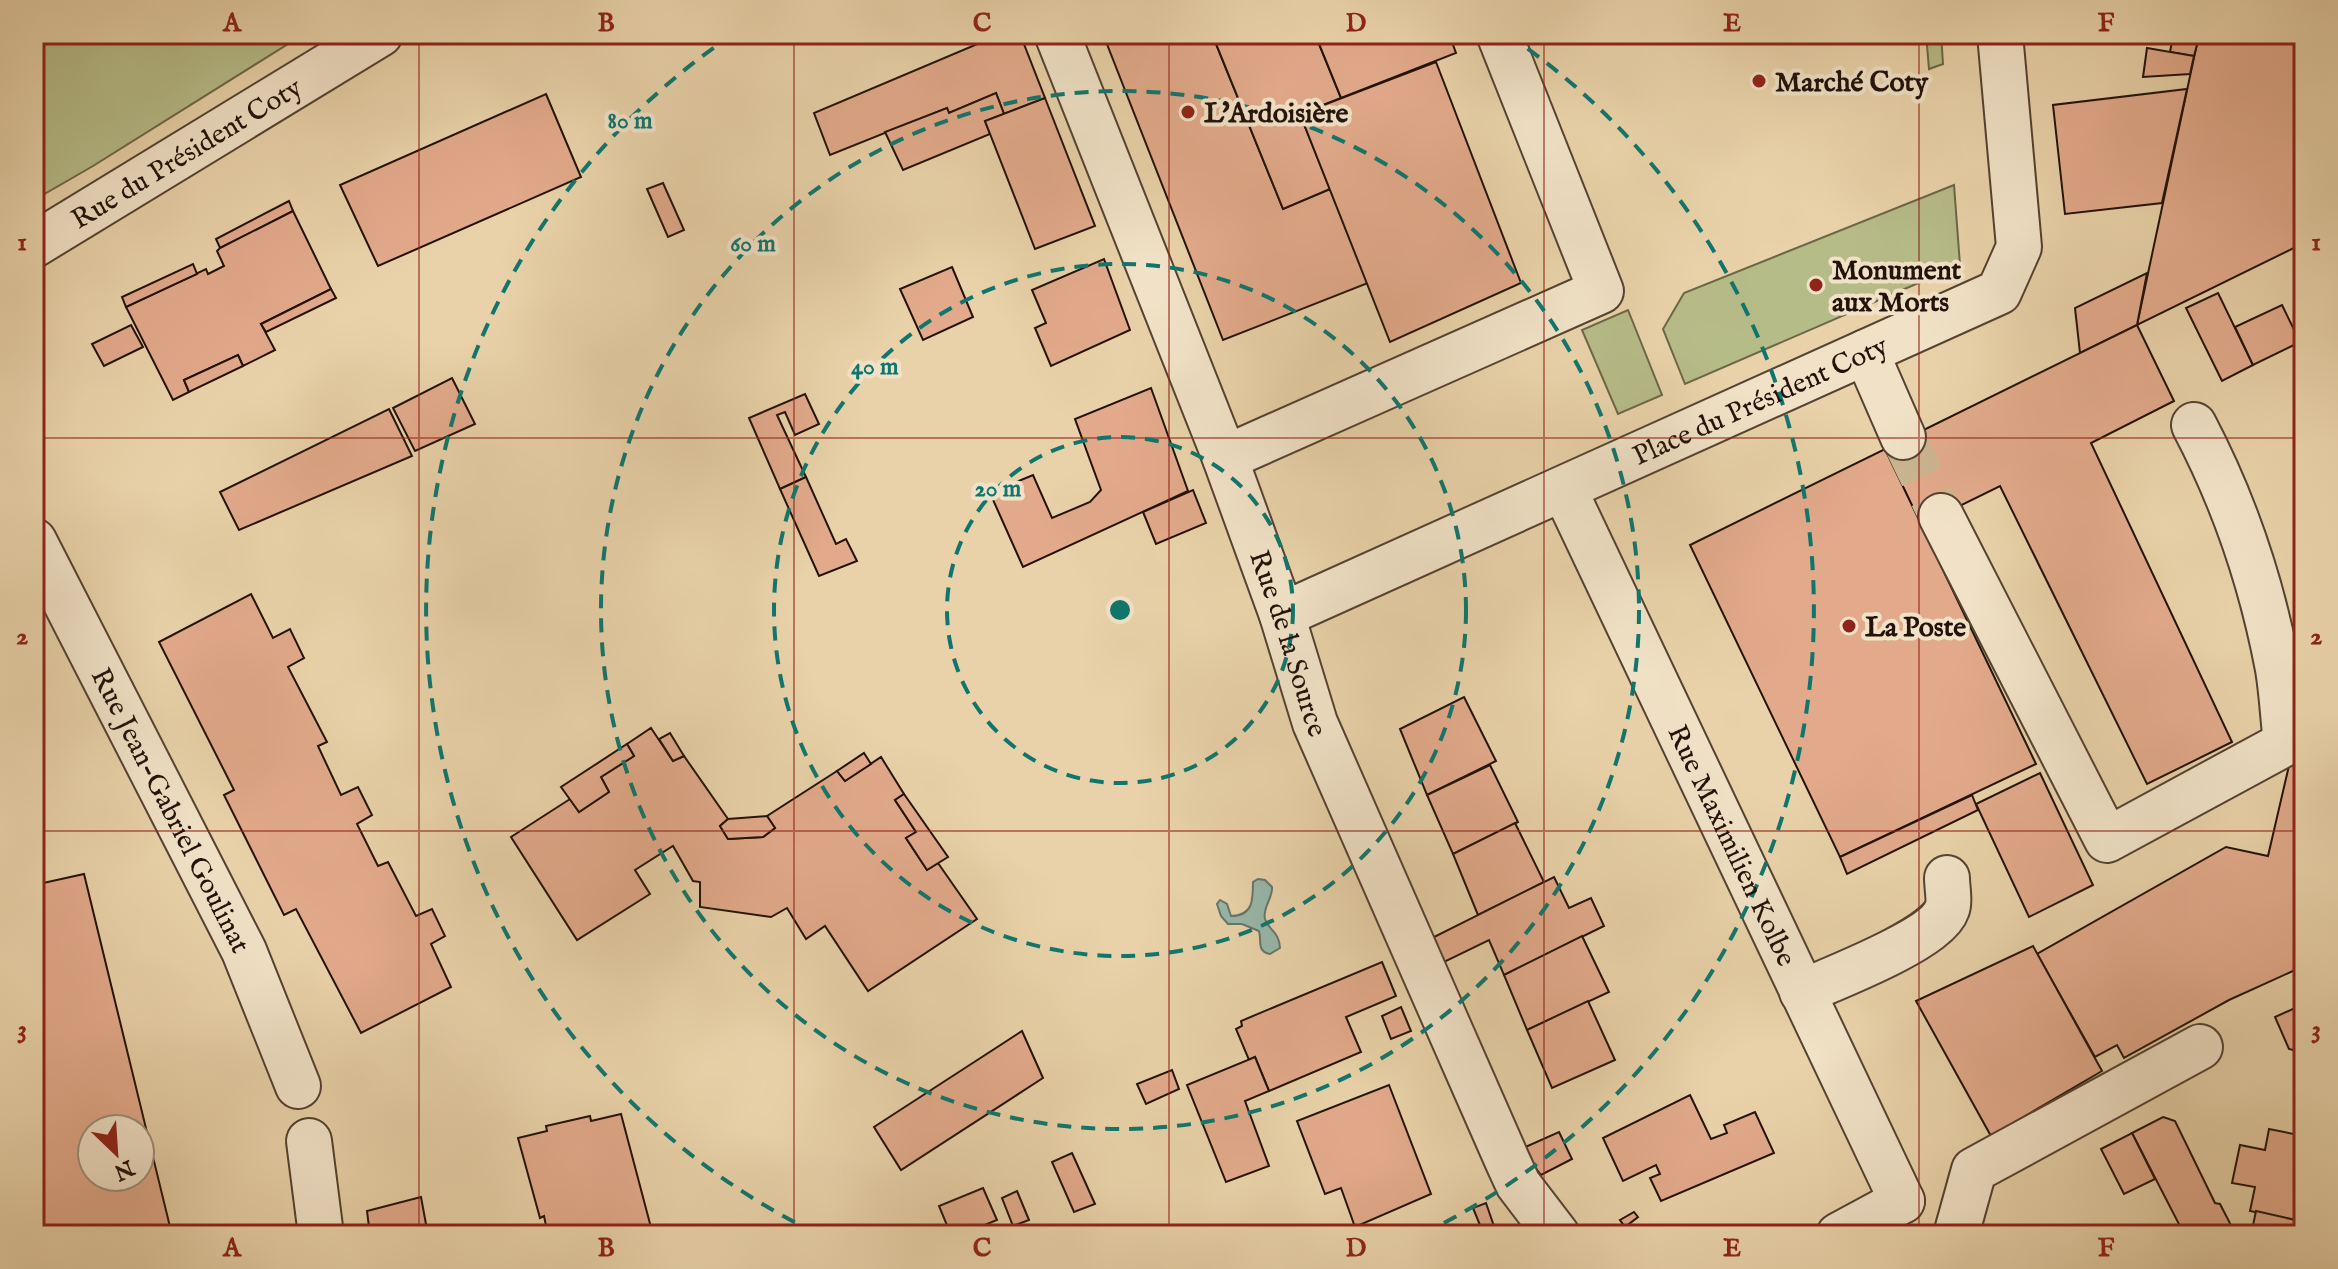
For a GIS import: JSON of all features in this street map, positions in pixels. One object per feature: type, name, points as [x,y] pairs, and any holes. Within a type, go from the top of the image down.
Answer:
[{"type":"street","name":"Rue du Président Coty","points":[[34,245],[380,34]]},
{"type":"street","name":"Rue de la Source","points":[[1057,34],[1225,458],[1282,615],[1315,723],[1518,1184],[1557,1235]]},
{"type":"street","points":[[1225,458],[1601,291],[1499,34]]},
{"type":"street","name":"Place du Président Coty","points":[[1282,615],[1999,292],[2019,247],[2000,34]]},
{"type":"street","points":[[1866,352],[1903,437]]},
{"type":"street","points":[[1941,516],[2107,840],[2286,743],[2278,670],[2236,515],[2194,425]]},
{"type":"street","name":"Rue Maximilien Kolbe","points":[[1564,489],[1902,1201]]},
{"type":"street","name":"Rue Jean-Gabriel Goulinat","points":[[34,541],[244,951],[298,1086]]},
{"type":"street","points":[[1802,992],[1902,946],[1936,926],[1948,908],[1947,878]]},
{"type":"street","points":[[1839,1235],[1902,1201],[1954,1235],[1974,1170],[2200,1047]]},
{"type":"street","points":[[309,1141],[321,1235]]},
{"type":"green space","points":[[34,34],[304,34],[34,200]]},
{"type":"green space","points":[[1926,34],[1941,34],[1943,64],[1929,69]]},
{"type":"green space","points":[[1954,185],[1960,265],[1685,384],[1663,329],[1684,293]]},
{"type":"green space","points":[[1628,310],[1662,395],[1618,414],[1582,330]]},
{"type":"shaded area","points":[[1265,880],[1272,887],[1265,919],[1278,938],[1280,948],[1270,954],[1261,948],[1259,931],[1242,924],[1228,924],[1217,904],[1220,900],[1227,904],[1231,916],[1244,913],[1252,901],[1253,882]]},
{"type":"building","points":[[1001,34],[1020,34],[1045,98],[1004,114],[996,93],[949,113],[947,108],[830,155],[814,113]]},
{"type":"building","name":"L'Ardoisière","points":[[1103,34],[1212,34],[1283,209],[1330,189],[1368,283],[1223,340]]},
{"type":"building","name":"L'Ardoisière","points":[[1212,34],[1315,34],[1341,98],[1300,114],[1330,189],[1283,209]]},
{"type":"building","name":"L'Ardoisière","points":[[1315,34],[1449,34],[1456,53],[1341,98]]},
{"type":"building","points":[[2199,34],[2304,34],[2304,243],[2137,325]]},
{"type":"building","points":[[2173,36],[2198,41],[2194,56],[2170,52]]},
{"type":"building","points":[[2147,48],[2194,56],[2190,74],[2143,77]]},
{"type":"building","name":"L'Ardoisière","points":[[1436,62],[1521,283],[1390,342],[1300,114]]},
{"type":"building","points":[[2187,89],[2162,203],[2065,214],[2053,105]]},
{"type":"building","points":[[996,93],[1004,114],[985,121],[990,134],[903,170],[885,132],[947,108],[949,113]]},
{"type":"building","points":[[546,94],[581,177],[378,266],[340,185]]},
{"type":"building","points":[[1045,98],[1095,226],[1035,249],[985,121]]},
{"type":"building","points":[[663,183],[684,230],[668,237],[647,189]]},
{"type":"building","points":[[289,201],[293,211],[220,248],[216,239]]},
{"type":"building","points":[[293,211],[331,289],[261,324],[275,350],[243,366],[238,355],[184,380],[189,392],[173,400],[126,307],[206,269],[208,274],[224,266],[217,251],[220,248]]},
{"type":"building","points":[[1104,259],[1130,330],[1051,366],[1035,328],[1046,323],[1032,290]]},
{"type":"building","points":[[193,264],[197,274],[126,307],[122,297]]},
{"type":"building","points":[[952,267],[973,317],[923,340],[900,289]]},
{"type":"building","points":[[2147,273],[2137,325],[2080,353],[2075,308]]},
{"type":"building","points":[[331,289],[336,298],[266,332],[261,324]]},
{"type":"building","points":[[2218,293],[2253,365],[2222,381],[2186,308]]},
{"type":"building","points":[[2282,305],[2300,342],[2253,365],[2235,327]]},
{"type":"building","points":[[131,325],[143,347],[104,366],[92,344]]},
{"type":"building","points":[[2137,325],[2174,401],[2091,443],[2232,742],[2147,784],[2000,486],[1921,525],[1885,449]]},
{"type":"building","points":[[238,355],[243,366],[189,392],[184,380]]},
{"type":"building","points":[[452,378],[475,424],[415,451],[393,408]]},
{"type":"building","points":[[1151,388],[1188,491],[1023,567],[990,493],[1033,475],[1052,518],[1090,502],[1101,490],[1075,419]]},
{"type":"building","points":[[805,394],[819,424],[795,435],[785,412],[777,415],[806,477],[780,489],[749,418]]},
{"type":"building","points":[[389,409],[412,456],[239,530],[220,492]]},
{"type":"building","name":"La Poste","points":[[1885,449],[2036,764],[1840,857],[1690,545]]},
{"type":"building","points":[[806,477],[836,544],[846,539],[857,561],[819,576],[780,489]]},
{"type":"building","points":[[1193,490],[1206,523],[1156,544],[1143,512]]},
{"type":"building","points":[[251,594],[273,638],[290,629],[304,658],[288,667],[327,742],[318,746],[341,795],[358,787],[372,815],[357,824],[378,866],[388,862],[416,916],[432,909],[445,936],[431,944],[451,987],[361,1033],[296,909],[284,915],[224,795],[234,790],[159,642]]},
{"type":"building","points":[[1464,697],[1496,761],[1427,795],[1400,729]]},
{"type":"building","points":[[2304,701],[2304,966],[2229,1000],[2124,1058],[2117,1045],[2095,1057],[2037,954],[2226,847],[2268,856]]},
{"type":"building","points":[[651,728],[673,761],[684,756],[728,819],[720,826],[728,839],[763,837],[775,828],[767,816],[837,771],[845,781],[881,757],[904,794],[895,800],[916,832],[906,838],[927,870],[938,863],[977,919],[868,991],[825,926],[806,939],[787,908],[771,917],[700,907],[700,882],[693,881],[673,846],[635,870],[650,894],[577,940],[511,837],[570,799],[579,812],[609,792],[601,777],[634,756],[627,744]]},
{"type":"building","points":[[670,733],[684,756],[673,761],[659,739]]},
{"type":"building","points":[[627,744],[634,756],[601,777],[609,792],[579,812],[561,787]]},
{"type":"building","points":[[864,753],[871,764],[845,781],[837,771]]},
{"type":"building","points":[[1490,765],[1518,822],[1453,854],[1427,795]]},
{"type":"building","points":[[2040,773],[2093,885],[2029,917],[1976,804]]},
{"type":"building","points":[[904,794],[948,857],[927,870],[906,838],[916,832],[895,800]]},
{"type":"building","points":[[1972,795],[1978,810],[1847,874],[1840,857]]},
{"type":"building","points":[[767,816],[775,828],[763,837],[728,839],[720,826],[728,819]]},
{"type":"building","points":[[1515,823],[1544,882],[1478,915],[1453,854]]},
{"type":"building","points":[[84,874],[142,1113],[76,1113],[76,1193],[156,1193],[156,1169],[172,1235],[34,1234],[34,885]]},
{"type":"building","points":[[1554,877],[1569,908],[1591,898],[1604,926],[1504,975],[1489,940],[1442,963],[1432,938]]},
{"type":"building","points":[[1582,936],[1609,992],[1527,1030],[1504,975]]},
{"type":"building","points":[[2033,946],[2102,1071],[1991,1136],[1916,1001]]},
{"type":"building","points":[[1382,962],[1396,996],[1346,1017],[1361,1052],[1269,1091],[1255,1057],[1249,1060],[1236,1029],[1242,1026],[1241,1021]]},
{"type":"building","points":[[1588,1001],[1615,1060],[1552,1088],[1527,1030]]},
{"type":"building","points":[[2304,1004],[2304,1053],[2289,1049],[2275,1017]]},
{"type":"building","points":[[1401,1007],[1411,1031],[1391,1039],[1382,1016]]},
{"type":"building","points":[[1022,1031],[1043,1078],[901,1170],[874,1127]]},
{"type":"building","points":[[1255,1057],[1269,1091],[1245,1101],[1269,1166],[1226,1182],[1187,1085]]},
{"type":"building","points":[[1172,1070],[1179,1089],[1146,1104],[1137,1084]]},
{"type":"building","points":[[1389,1085],[1431,1194],[1355,1227],[1341,1188],[1325,1194],[1297,1121]]},
{"type":"building","points":[[1690,1095],[1711,1139],[1727,1133],[1724,1125],[1755,1112],[1774,1153],[1661,1201],[1650,1178],[1660,1174],[1656,1165],[1623,1181],[1603,1138]]},
{"type":"building","points":[[2304,1099],[2304,1136],[2296,1134]]},
{"type":"building","points":[[621,1114],[653,1235],[548,1235],[544,1216],[540,1218],[518,1138],[547,1131],[546,1126],[590,1116],[591,1121]]},
{"type":"building","points":[[2163,1117],[2175,1121],[2215,1203],[2220,1204],[2236,1235],[2193,1235],[2191,1229],[2183,1232],[2132,1133]]},
{"type":"building","points":[[2269,1129],[2304,1136],[2304,1222],[2250,1211],[2255,1187],[2232,1183],[2240,1145],[2265,1150]]},
{"type":"building","points":[[1559,1132],[1572,1159],[1541,1175],[1521,1149]]},
{"type":"building","points":[[2132,1133],[2155,1179],[2124,1194],[2101,1149]]},
{"type":"building","points":[[1072,1153],[1095,1204],[1074,1212],[1052,1162]]},
{"type":"building","points":[[983,1188],[997,1220],[960,1235],[951,1235],[939,1206]]},
{"type":"building","points":[[1017,1191],[1029,1220],[1013,1226],[1002,1198]]},
{"type":"building","points":[[421,1197],[428,1235],[370,1235],[367,1211]]},
{"type":"building","points":[[1486,1203],[1497,1235],[1484,1235],[1473,1208]]},
{"type":"building","points":[[2256,1211],[2304,1222],[2304,1235],[2251,1235]]},
{"type":"building","points":[[1634,1212],[1638,1217],[1625,1227],[1620,1220]]},
{"type":"tunnel","points":[[1903,437],[1941,516]]},
{"type":"place","name":"Marché Coty","points":[[1759,81]]},
{"type":"place","name":"L'Ardoisière","points":[[1188,112]]},
{"type":"place","name":"Monument aux Morts","points":[[1816,285]]},
{"type":"place","name":"La Poste","points":[[1849,626]]}]
